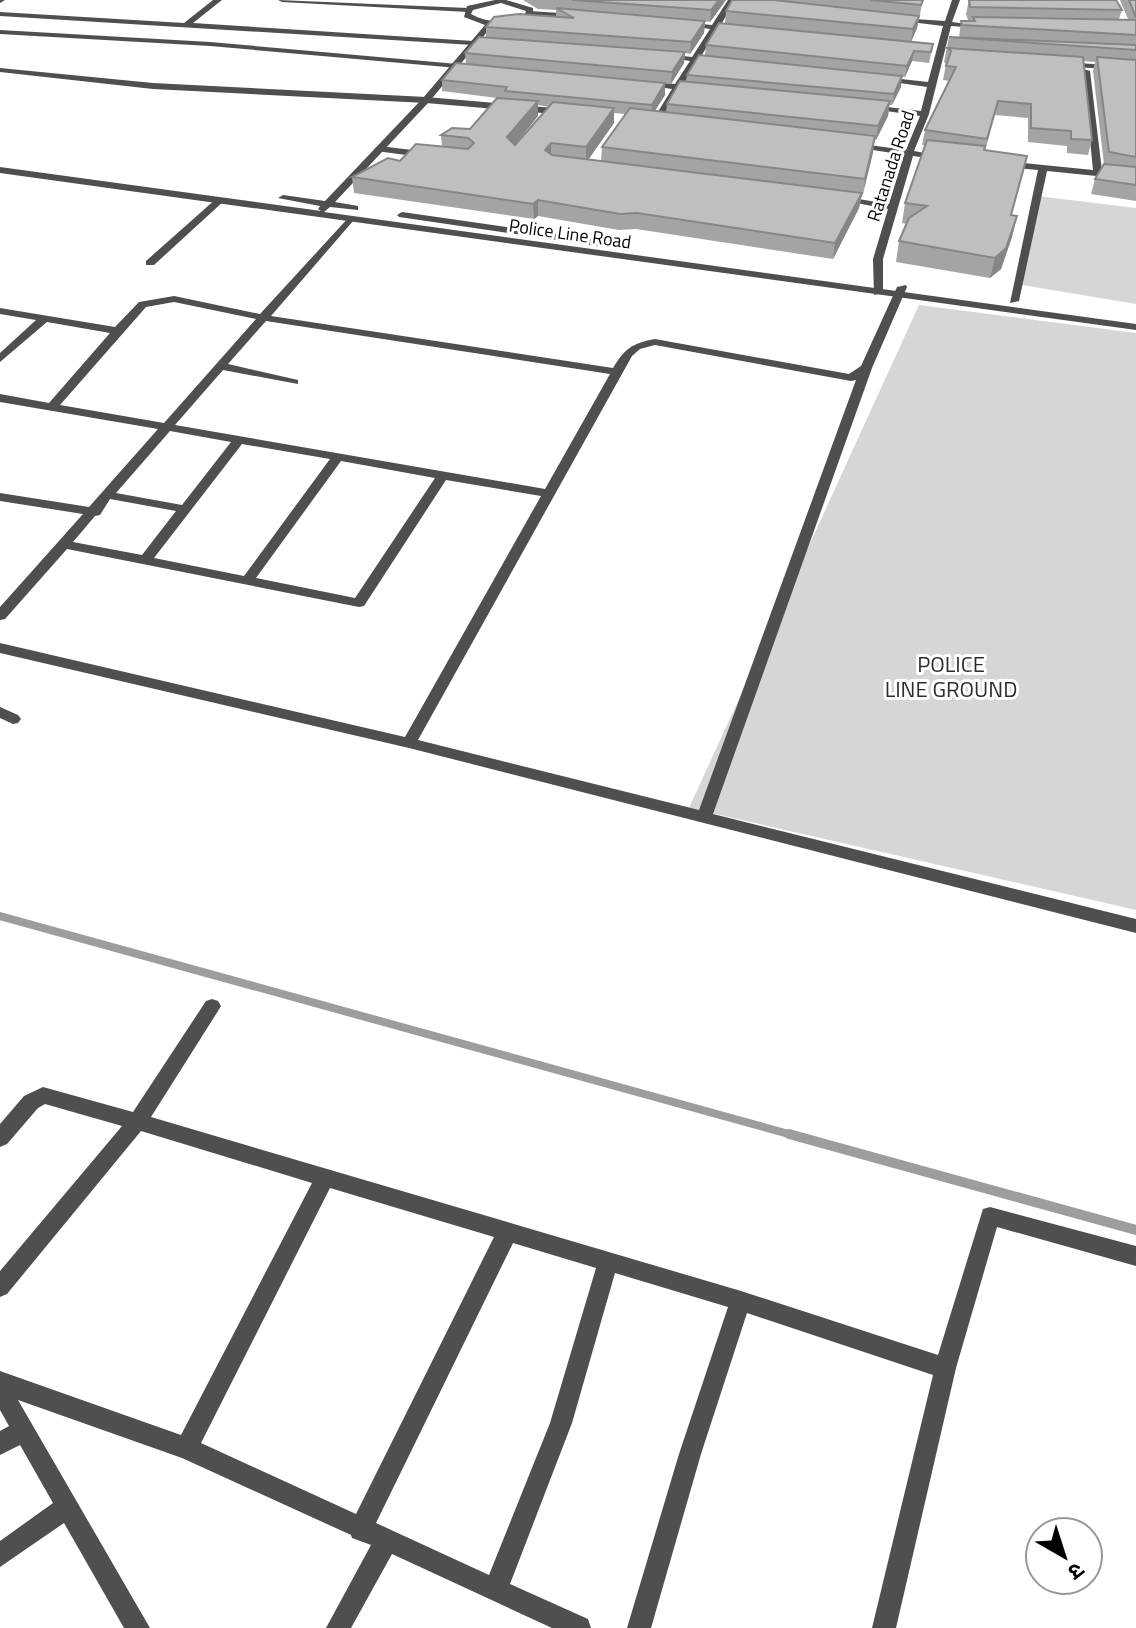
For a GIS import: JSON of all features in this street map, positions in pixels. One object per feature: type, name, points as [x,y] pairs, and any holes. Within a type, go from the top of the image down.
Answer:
[{"type":"street","points":[[186,25],[218,0]]},
{"type":"street","points":[[282,0],[468,10],[490,2],[512,1],[525,6],[529,13]]},
{"type":"street","name":"Ratanada Road","points":[[878,288],[878,259],[909,153],[925,114],[956,0]]},
{"type":"street","points":[[655,123],[731,1],[745,4]]},
{"type":"street","points":[[3,2],[0,12],[507,45]]},
{"type":"street","points":[[468,10],[472,19],[490,23],[520,20],[529,13],[584,17]]},
{"type":"street","points":[[120,13],[196,17]]},
{"type":"street","points":[[885,18],[990,26]]},
{"type":"street","points":[[318,215],[426,100],[490,23]]},
{"type":"street","points":[[673,24],[745,31]]},
{"type":"street","points":[[0,32],[210,44],[480,68]]},
{"type":"street","points":[[940,50],[956,43]]},
{"type":"street","points":[[924,49],[940,50],[954,57]]},
{"type":"street","points":[[658,56],[724,63]]},
{"type":"street","points":[[1049,63],[1136,69]]},
{"type":"street","points":[[0,70],[153,86],[426,100],[581,114]]},
{"type":"street","points":[[1086,71],[1098,174]]},
{"type":"street","points":[[874,79],[933,85]]},
{"type":"street","points":[[625,82],[709,91]]},
{"type":"street","points":[[863,107],[925,114]]},
{"type":"street","points":[[541,122],[550,111]]},
{"type":"street","points":[[640,122],[669,125]]},
{"type":"street","points":[[848,146],[953,158]]},
{"type":"street","points":[[379,149],[437,156]]},
{"type":"street","points":[[0,161],[328,205],[878,288]]},
{"type":"street","points":[[998,163],[1136,177]]},
{"type":"street","points":[[1014,301],[1043,168]]},
{"type":"street","name":"Police Line Road","points":[[0,170],[901,291],[1136,327]]},
{"type":"street","points":[[825,197],[893,207]]},
{"type":"street","points":[[150,263],[220,200]]},
{"type":"street","points":[[0,616],[95,512],[350,219]]},
{"type":"street","points":[[704,817],[866,368],[901,291],[1136,316]]},
{"type":"street","points":[[53,406],[143,304],[162,298],[264,318],[617,372]]},
{"type":"street","points":[[0,311],[118,331]]},
{"type":"street","points":[[0,359],[44,319]]},
{"type":"street","points":[[409,743],[617,372],[636,346],[655,342],[851,378],[866,368]]},
{"type":"street","points":[[222,366],[294,382]]},
{"type":"street","points":[[0,398],[550,494]]},
{"type":"street","points":[[145,560],[240,439]]},
{"type":"street","points":[[248,580],[338,457]]},
{"type":"street","points":[[64,544],[359,603],[443,475]]},
{"type":"street","points":[[107,495],[185,509]]},
{"type":"street","points":[[0,497],[95,512]]},
{"type":"street","points":[[0,648],[409,743],[1136,926]]},
{"type":"street","points":[[0,1287],[139,1120],[212,1006]]},
{"type":"street","points":[[0,1138],[31,1102],[43,1095],[139,1120],[324,1180],[741,1301],[945,1368]]},
{"type":"street","points":[[186,1448],[324,1180]]},
{"type":"street","points":[[884,1628],[945,1368],[990,1216],[1136,1256]]},
{"type":"street","points":[[360,1530],[508,1231]]},
{"type":"street","points":[[495,1591],[561,1423],[608,1261]]},
{"type":"street","points":[[639,1628],[690,1454],[741,1301]]},
{"type":"street","points":[[0,1382],[186,1448],[579,1628]]},
{"type":"street","points":[[0,1389],[138,1628]]},
{"type":"street","points":[[0,1444],[24,1429]]},
{"type":"street","points":[[0,1555],[66,1507]]},
{"type":"street","points":[[338,1628],[386,1541]]},
{"type":"green space","points":[[1037,196],[1136,208],[1136,304],[1022,285]]},
{"type":"green space","name":"POLICE LINE GROUND","points":[[919,305],[1136,333],[1136,910],[689,808]]},
{"type":"building","points":[[572,0],[719,0],[711,10]]},
{"type":"building","points":[[732,0],[774,0],[919,16],[913,29],[726,11]]},
{"type":"building","points":[[871,0],[923,0],[921,5]]},
{"type":"building","points":[[969,0],[1116,0],[1122,10],[970,7]]},
{"type":"building","points":[[1129,0],[1136,0],[1136,18]]},
{"type":"building","points":[[556,8],[705,21],[691,42],[486,27],[494,17],[519,14],[574,18]]},
{"type":"building","points":[[973,17],[1136,20],[1136,35],[962,25],[961,21],[975,21]]},
{"type":"building","points":[[719,23],[933,44],[931,52],[914,51],[907,66],[706,45]]},
{"type":"building","points":[[479,37],[685,52],[672,72],[465,53]]},
{"type":"building","points":[[949,37],[1136,45],[1136,50]]},
{"type":"building","points":[[947,48],[1083,57],[1092,140],[1071,139],[1071,131],[1031,128],[1031,104],[998,101],[987,139],[925,130],[956,67],[946,66],[951,51]]},
{"type":"building","points":[[699,55],[902,76],[894,94],[687,75]]},
{"type":"building","points":[[1097,57],[1136,60],[1136,157],[1109,152]]},
{"type":"building","points":[[456,63],[665,83],[652,105],[505,91],[507,87],[442,80]]},
{"type":"building","points":[[680,81],[890,101],[878,126],[667,104]]},
{"type":"building","points":[[497,98],[538,101],[507,137],[515,145],[553,102],[614,108],[586,147],[551,143],[545,150],[552,155],[862,193],[835,243],[637,213],[620,214],[538,200],[533,204],[352,177],[388,158],[400,161],[416,144],[468,149],[474,143],[468,138],[441,135],[452,128],[470,129]]},
{"type":"building","points":[[630,108],[875,136],[865,179],[602,147]]},
{"type":"building","points":[[927,140],[985,146],[984,150],[1027,156],[1011,215],[1017,216],[1006,248],[995,258],[899,241],[909,218],[927,206],[905,203]]},
{"type":"building","points":[[1104,164],[1136,167],[1136,185],[1095,179]]},
{"type":"waterway","points":[[0,916],[796,1136]]},
{"type":"waterway","points":[[789,1134],[1136,1230]]}]
